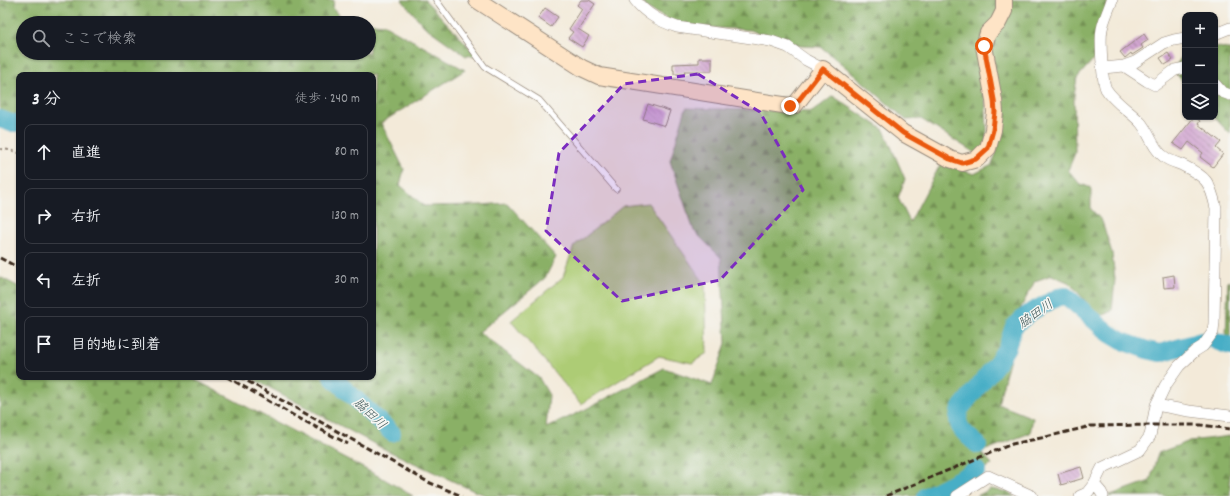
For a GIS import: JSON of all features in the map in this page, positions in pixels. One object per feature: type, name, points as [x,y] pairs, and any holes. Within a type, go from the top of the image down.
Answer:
[{"type":"street","points":[[635,0],[648,14],[664,23],[676,27],[771,41],[788,47],[806,60],[823,69],[903,133],[962,163],[976,159],[988,148],[993,130],[995,112],[994,100],[984,46],[988,33],[998,23],[1004,11],[1004,0]]},
{"type":"street","points":[[1080,496],[1087,493],[1094,484],[1102,468],[1140,450],[1150,436],[1156,405],[1165,386],[1179,366],[1195,351],[1203,346],[1213,332],[1216,208],[1212,191],[1209,183],[1202,176],[1165,158],[1157,149],[1142,124],[1114,99],[1106,88],[1103,78],[1102,29],[1112,0]]},
{"type":"street","points":[[483,2],[582,68],[598,76],[790,106],[795,105],[823,69]]},
{"type":"street","points":[[1218,33],[1230,28]]},
{"type":"street","points":[[1103,68],[1124,66],[1135,62],[1164,43],[1182,39]]},
{"type":"street","points":[[1124,66],[1155,85],[1175,70],[1182,69]]},
{"type":"street","points":[[1218,87],[1222,92],[1230,95]]},
{"type":"street","points":[[1156,405],[1230,416]]},
{"type":"street","points":[[957,496],[988,476],[1032,496]]},
{"type":"street","points":[[1094,484],[1104,496]]},
{"type":"lane","points":[[436,0],[485,67],[539,100],[616,189]]},
{"type":"path","points":[[0,149],[16,152]]},
{"type":"highlighted area","points":[[698,74],[760,112],[803,190],[720,280],[622,301],[546,231],[559,153],[624,84]]},
{"type":"green space","points":[[0,0],[334,0],[333,8],[340,16],[16,16],[16,60],[376,60],[376,23],[383,24],[465,70],[381,123],[404,169],[400,185],[424,206],[507,203],[556,257],[545,278],[479,332],[539,378],[549,395],[546,428],[664,368],[712,385],[726,343],[721,258],[694,231],[670,161],[686,108],[812,112],[833,96],[884,130],[905,179],[898,198],[910,222],[941,163],[974,174],[992,165],[998,148],[1000,106],[990,43],[1009,0],[1108,0],[1099,53],[1077,78],[1074,96],[1075,153],[1068,170],[1079,183],[1091,188],[1091,209],[1102,221],[1112,253],[1115,279],[1112,311],[1099,317],[1070,283],[1052,275],[1035,281],[1018,313],[1013,346],[998,404],[1033,418],[1030,433],[981,452],[992,464],[947,496],[489,496],[474,491],[380,447],[256,380],[376,380],[376,72],[16,72],[16,116],[12,116],[0,110]]},
{"type":"green space","points":[[402,0],[425,0],[477,55],[466,56],[424,26]]},
{"type":"green space","points":[[641,0],[1000,0],[999,13],[987,28],[985,91],[987,130],[985,147],[975,153],[921,119],[906,120],[821,47],[784,45],[750,30],[704,27],[673,22],[647,8]]},
{"type":"green space","points":[[1218,47],[1230,49],[1230,134],[1217,120]]},
{"type":"green space","points":[[1182,57],[1182,81],[1173,69]]},
{"type":"green space","points":[[648,203],[705,284],[707,353],[692,363],[659,356],[581,404],[511,321],[563,277],[574,246],[623,206]]},
{"type":"green space","points":[[0,277],[16,285],[16,380],[196,380],[384,479],[413,496],[0,496]]},
{"type":"green space","points":[[1230,281],[1230,339],[1226,336],[1228,282]]},
{"type":"green space","points":[[1230,436],[1230,496],[1108,496],[1150,481],[1158,453],[1190,441]]},
{"type":"green space","points":[[990,489],[1008,492],[1015,496],[977,496]]},
{"type":"building","points":[[581,0],[589,0],[595,4],[578,29],[589,36],[582,47],[568,38],[573,32],[569,29],[582,9],[577,5]]},
{"type":"building","points":[[545,8],[558,17],[551,27],[538,18]]},
{"type":"building","points":[[1144,34],[1148,40],[1141,45],[1143,48],[1132,55],[1131,53],[1125,58],[1120,52]]},
{"type":"building","points":[[1168,53],[1173,60],[1165,65],[1160,58]]},
{"type":"building","points":[[699,58],[712,58],[712,71],[684,71],[685,74],[674,74],[673,64],[699,63]]},
{"type":"building","points":[[648,104],[670,111],[665,126],[643,119]]},
{"type":"building","points":[[1192,120],[1198,120],[1200,121],[1198,124],[1221,142],[1216,148],[1223,154],[1213,167],[1200,157],[1203,153],[1189,142],[1183,150],[1173,143]]},
{"type":"building","points":[[1174,275],[1175,287],[1164,288],[1163,277]]},
{"type":"building","points":[[1081,467],[1084,478],[1061,485],[1058,474]]},
{"type":"waterway","name":"脇田川","points":[[0,119],[11,123],[16,123]]},
{"type":"waterway","name":"脇田川","points":[[978,445],[965,434],[959,425],[958,415],[960,409],[997,363],[1007,347],[1014,326],[1031,312],[1058,297],[1066,296],[1110,334],[1122,341],[1147,350],[1160,353],[1202,341]]},
{"type":"waterway","name":"脇田川","points":[[1216,341],[1230,346]]},
{"type":"waterway","name":"脇田川","points":[[335,380],[392,433]]},
{"type":"waterway","name":"脇田川","points":[[926,496],[977,470]]},
{"type":"railway","points":[[0,258],[16,266]]},
{"type":"railway","points":[[232,380],[293,415],[348,444]]},
{"type":"railway","points":[[245,380],[428,482],[462,496]]},
{"type":"railway","points":[[886,496],[1012,444],[1091,426],[1201,425],[1230,429]]},
{"type":"route","points":[[790,106],[795,105],[823,69],[903,133],[950,159],[962,163],[976,159],[988,148],[993,130],[995,112],[984,46]]}]
